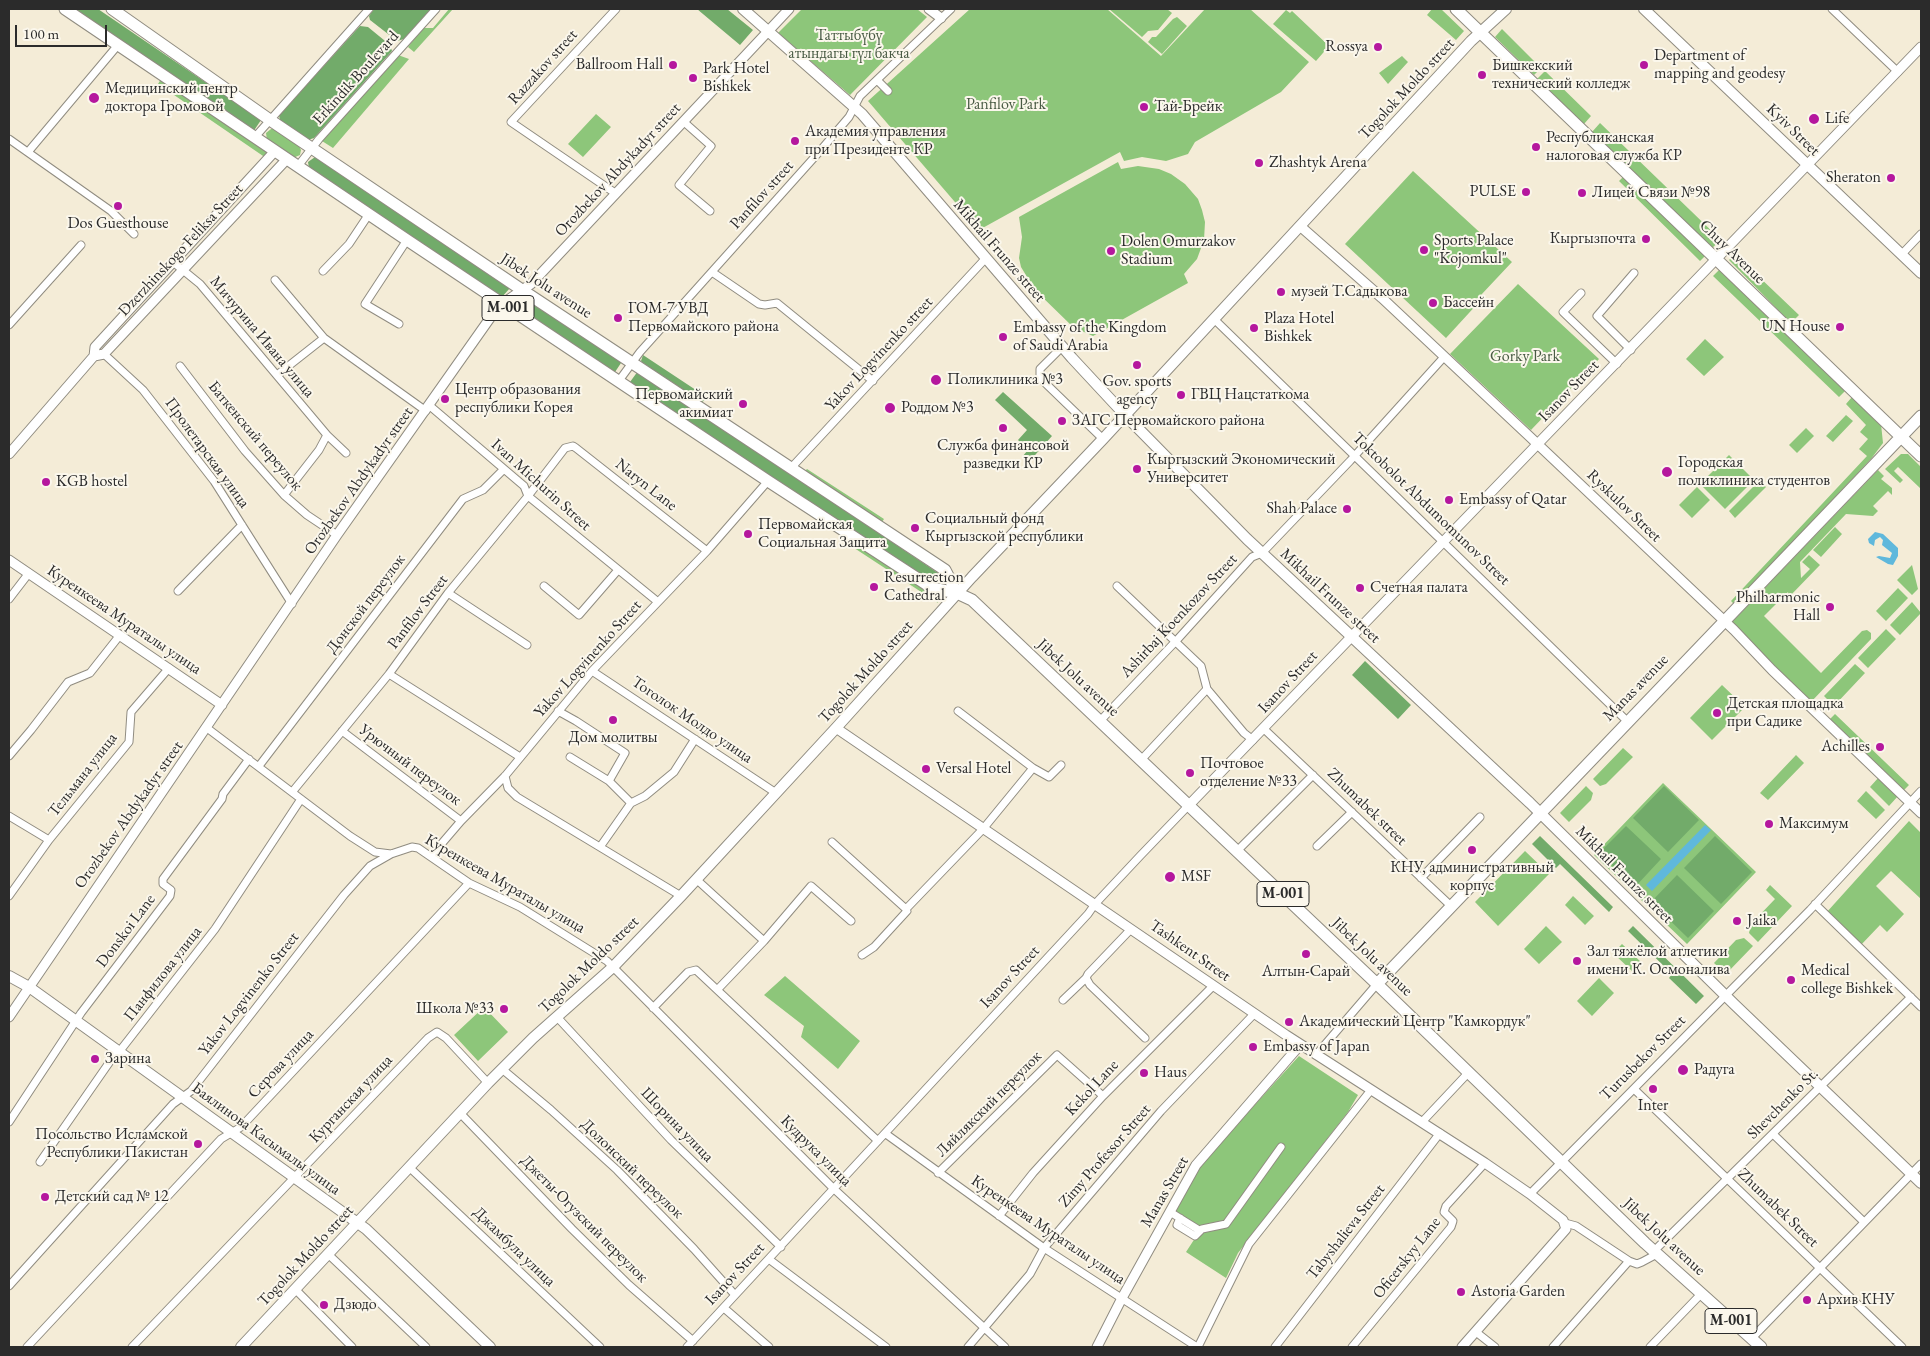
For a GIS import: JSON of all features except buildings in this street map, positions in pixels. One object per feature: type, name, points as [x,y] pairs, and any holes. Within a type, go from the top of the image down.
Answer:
[{"type":"main road","name":"Jibek Jolu avenue","points":[[65,9],[618,382],[932,588],[957,593],[972,600],[1377,984],[1655,1253],[1756,1344]]},
{"type":"main road","name":"Mikhail Frunze street","points":[[743,9],[854,107],[1062,347],[1125,415],[1262,553],[1540,812],[1726,996],[1921,1182]]},
{"type":"main road","name":"Chuy Avenue","points":[[1456,9],[1921,456]]},
{"type":"main road","name":"Togolok Moldo street","points":[[241,1347],[488,1083],[533,1038],[613,967],[681,896],[957,593],[1103,439],[1465,48],[1506,9]]},
{"type":"main road","name":"Kyiv Street","points":[[1644,9],[1921,273]]},
{"type":"main road","name":"Jibek Jolu avenue","points":[[119,11],[270,120],[522,290],[945,570],[957,593]]},
{"type":"main road","name":"Manas avenue","points":[[1377,984],[1921,416]]},
{"type":"main road","name":"Баялинова Касымалы улица","points":[[9,976],[29,987],[366,1229],[490,1347]]},
{"type":"street","points":[[255,137],[367,9]]},
{"type":"street","name":"Erkindik Boulevard","points":[[298,166],[436,9]]},
{"type":"street","name":"Razzakov street","points":[[616,9],[511,122],[616,193]]},
{"type":"street","name":"Orozbekov Abdykadyr street","points":[[9,1017],[292,604],[337,535],[502,304],[531,284],[789,9]]},
{"type":"street","points":[[929,9],[941,18]]},
{"type":"street","name":"Panfilov street","points":[[618,382],[632,362],[820,152],[848,117],[860,96],[951,9]]},
{"type":"street","points":[[1832,9],[1898,72]]},
{"type":"street","points":[[28,152],[118,45]]},
{"type":"street","name":"Isanov Street","points":[[686,1347],[770,1260],[833,1188],[886,1134],[1088,914],[1095,904],[1189,805],[1631,350],[1921,47]]},
{"type":"street","points":[[877,80],[888,91]]},
{"type":"street","name":"Orozbekov Abdykadyr street","points":[[684,122],[711,146],[679,185],[710,211]]},
{"type":"street","points":[[9,139],[111,211],[134,234]]},
{"type":"street","name":"Dzerzhinskogo Feliksa Street","points":[[9,454],[94,356],[95,347],[275,151]]},
{"type":"street","name":"Dzerzhinskogo Feliksa Street","points":[[104,354],[287,159]]},
{"type":"street","points":[[323,272],[349,244],[369,214]]},
{"type":"street","name":"Ryskulov Street","points":[[1300,226],[1538,444],[1921,813]]},
{"type":"street","points":[[1902,254],[1921,234]]},
{"type":"street","points":[[399,324],[365,304],[407,240]]},
{"type":"street","points":[[10,320],[80,245]]},
{"type":"street","name":"Yakov Logvinenko street","points":[[791,468],[986,258]]},
{"type":"street","name":"Мичурина Ивана улица","points":[[173,262],[200,284],[327,435],[346,453]]},
{"type":"street","points":[[712,272],[759,304],[777,303],[872,381]]},
{"type":"street","points":[[1631,350],[1597,316],[1634,273]]},
{"type":"street","points":[[275,280],[324,338],[428,408]]},
{"type":"street","points":[[1581,293],[1564,312],[1617,364]]},
{"type":"street","name":"Toktobolot Abdumomunov Street","points":[[1214,319],[1627,721]]},
{"type":"street","points":[[277,375],[324,338]]},
{"type":"street","points":[[1062,347],[1040,369],[1040,378],[1103,439]]},
{"type":"street","points":[[94,356],[104,354]]},
{"type":"street","name":"Пролетарская улица","points":[[104,354],[143,390],[214,480],[292,604]]},
{"type":"street","name":"Ashirbaj Koenkozov Street","points":[[1100,720],[1176,641],[1252,556],[1262,553],[1354,456],[1444,357]]},
{"type":"street","name":"Баткенский переулок","points":[[180,366],[245,451],[284,496],[307,516],[337,535]]},
{"type":"street","name":"Ivan Michurin Street","points":[[428,408],[524,486],[528,496],[658,602]]},
{"type":"street","points":[[284,496],[319,450],[327,435]]},
{"type":"street","name":"Naryn Lane","points":[[565,448],[573,446],[576,448],[707,552]]},
{"type":"street","name":"Panfilov Street","points":[[293,792],[389,674],[448,593],[565,448]]},
{"type":"street","name":"Донской переулок","points":[[259,766],[463,500],[483,490],[504,469]]},
{"type":"street","name":"Yakov Logvinenko Street","points":[[431,856],[460,821],[505,776],[592,671],[707,552],[768,481]]},
{"type":"street","points":[[178,591],[242,525]]},
{"type":"street","name":"Куренкеева Мураталы улица","points":[[9,560],[222,705]]},
{"type":"street","points":[[544,586],[579,614],[618,570]]},
{"type":"street","points":[[9,599],[29,573]]},
{"type":"street","points":[[1117,586],[1201,666],[1208,689],[1244,733],[1253,740]]},
{"type":"street","points":[[448,593],[527,646]]},
{"type":"street","points":[[9,756],[68,682],[90,673],[120,635]]},
{"type":"street","name":"Тельмана улица","points":[[9,896],[49,840],[129,742],[131,712],[168,668]]},
{"type":"street","name":"Тоголок Молдо улица","points":[[592,671],[776,793]]},
{"type":"street","points":[[389,674],[520,757]]},
{"type":"street","points":[[1141,760],[1208,689]]},
{"type":"street","points":[[958,711],[1033,768],[1049,777],[1061,765]]},
{"type":"street","points":[[558,712],[576,721],[625,753],[609,781]]},
{"type":"street","points":[[207,728],[350,836],[375,852],[391,854]]},
{"type":"street","name":"Tashkent Street","points":[[836,728],[1300,1045],[1440,1133],[1530,1194]]},
{"type":"street","name":"Zhumabek street","points":[[1264,729],[1451,906]]},
{"type":"street","name":"Урючный переулок","points":[[342,731],[460,821]]},
{"type":"street","points":[[600,847],[631,804],[645,796],[674,772],[695,739]]},
{"type":"street","points":[[570,757],[609,781],[631,804]]},
{"type":"street","name":"Donskoi Lane","points":[[9,1122],[76,1021],[170,896],[170,890],[163,884],[163,879],[249,759]]},
{"type":"street","points":[[862,955],[874,947],[907,912],[906,908],[983,829],[1033,768]]},
{"type":"street","points":[[1237,851],[1313,775]]},
{"type":"street","points":[[505,776],[508,788],[517,797],[681,896]]},
{"type":"street","name":"Turusbekov Street","points":[[1530,1194],[1726,996],[1921,791]]},
{"type":"street","name":"Панфилова улица","points":[[40,1162],[111,1060],[215,929],[301,798]]},
{"type":"street","points":[[1317,846],[1352,812]]},
{"type":"street","points":[[10,816],[49,840]]},
{"type":"street","points":[[1421,878],[1480,817]]},
{"type":"street","points":[[832,842],[906,908]]},
{"type":"street","name":"Куренкеева Мураталы улица","points":[[391,854],[412,847],[418,848],[469,883],[520,907],[613,967]]},
{"type":"street","name":"Yakov Logvinenko Street","points":[[9,1286],[173,1104],[191,1091],[344,895],[370,866],[391,854]]},
{"type":"street","points":[[696,879],[764,941]]},
{"type":"street","name":"Серова улица","points":[[27,1347],[221,1139],[248,1120],[469,883]]},
{"type":"street","points":[[718,989],[764,941],[811,886],[851,920]]},
{"type":"street","points":[[1815,904],[1921,1007]]},
{"type":"street","points":[[1063,1000],[1131,929]]},
{"type":"street","name":"Кудрука улица","points":[[613,967],[833,1188],[1005,1347]]},
{"type":"street","points":[[653,1008],[688,972],[696,970],[878,1141]]},
{"type":"street","points":[[1086,978],[1090,985],[1145,1038]]},
{"type":"street","points":[[1316,1055],[1377,984]]},
{"type":"street","name":"Kekol Lane","points":[[999,1216],[1033,1172],[1103,1096],[1213,986]]},
{"type":"street","name":"Shevchenko St.","points":[[1655,1253],[1727,1178],[1911,997]]},
{"type":"street","name":"Zimy Professor Street","points":[[968,1347],[1030,1274],[1044,1248],[1161,1111],[1254,1014]]},
{"type":"street","name":"Шорина улица","points":[[557,1018],[671,1140],[781,1247]]},
{"type":"street","name":"Курганская улица","points":[[132,1347],[428,1038],[437,1032],[446,1038],[488,1083]]},
{"type":"street","name":"Manas Street","points":[[1097,1347],[1196,1165],[1300,1045]]},
{"type":"street","name":"Ляйлякский переулок","points":[[938,1173],[1057,1055],[1103,1096]]},
{"type":"street","name":"Долонский переулок","points":[[502,1069],[551,1110],[617,1170],[694,1249],[735,1295]]},
{"type":"street","points":[[1422,1122],[1469,1072]]},
{"type":"street","name":"Zhumabek Street","points":[[1634,1089],[1902,1347]]},
{"type":"street","points":[[1197,1347],[1249,1244],[1371,1090]]},
{"type":"street","name":"Джеты-Огузский переулок","points":[[460,1113],[591,1248],[629,1285],[693,1341]]},
{"type":"street","name":"Tabyshalieva Street","points":[[1275,1347],[1440,1133]]},
{"type":"street","name":"Куренкеева Мураталы улица","points":[[886,1134],[1044,1248],[1197,1347]]},
{"type":"street","points":[[1773,1134],[1864,1222]]},
{"type":"street","points":[[1170,1212],[1200,1230],[1226,1224],[1281,1147]]},
{"type":"street","name":"Oficerskyy Lane","points":[[1352,1347],[1451,1227],[1453,1221],[1444,1212],[1446,1206],[1485,1163]]},
{"type":"street","points":[[1756,1344],[1819,1268],[1921,1164]]},
{"type":"street","name":"Джамбула улица","points":[[409,1167],[600,1347]]},
{"type":"street","points":[[1462,1347],[1566,1229],[1563,1220],[1530,1194]]},
{"type":"street","points":[[1565,1223],[1576,1226],[1629,1262],[1637,1264],[1655,1253]]},
{"type":"street","points":[[328,1254],[426,1347]]},
{"type":"street","points":[[770,1260],[886,1347]]},
{"type":"street","points":[[1553,1347],[1629,1262]]},
{"type":"street","points":[[296,1289],[352,1347]]},
{"type":"street","points":[[1650,1347],[1701,1294]]},
{"type":"street","points":[[724,1308],[770,1347]]},
{"type":"street","points":[[1476,1332],[1495,1347]]},
{"type":"green space","points":[[75,9],[98,9],[261,120],[253,132]]},
{"type":"green space","points":[[374,9],[431,9],[404,39],[397,41],[370,20],[369,16]]},
{"type":"green space","points":[[449,9],[453,9],[414,52],[408,47],[423,28],[433,28]]},
{"type":"green space","points":[[697,9],[727,9],[753,30],[740,45]]},
{"type":"green space","name":"Таттыбүбү атындагы гүл бакча","points":[[802,9],[917,9],[927,17],[850,95],[778,33]]},
{"type":"green space","name":"Panfilov Park","points":[[970,9],[1107,9],[1161,56],[1205,9],[1250,9],[1309,62],[1281,92],[1195,142],[1188,154],[1166,161],[1142,157],[1124,161],[1120,152],[979,230],[868,101]]},
{"type":"green space","points":[[1109,9],[1167,9],[1172,13],[1158,30],[1148,31],[1142,37]]},
{"type":"green space","points":[[1432,9],[1441,9],[1464,31],[1456,40],[1427,15]]},
{"type":"green space","points":[[1286,10],[1290,13],[1292,11],[1329,46],[1316,61],[1273,24]]},
{"type":"green space","points":[[1177,17],[1187,26],[1162,54],[1148,42]]},
{"type":"green space","points":[[360,26],[368,27],[390,45],[392,51],[314,138],[308,140],[280,121],[279,115]]},
{"type":"green space","points":[[1502,29],[1541,68],[1534,75],[1495,37]]},
{"type":"green space","points":[[398,55],[409,59],[333,148],[322,141]]},
{"type":"green space","points":[[1402,56],[1408,62],[1388,84],[1379,73]]},
{"type":"green space","points":[[1545,71],[1591,116],[1584,124],[1537,79]]},
{"type":"green space","points":[[161,79],[268,153],[266,158],[158,84]]},
{"type":"green space","points":[[596,114],[611,127],[583,157],[568,144]]},
{"type":"green space","points":[[1600,123],[1721,240],[1712,248],[1592,132]]},
{"type":"green space","points":[[271,129],[275,129],[299,146],[301,150],[300,155],[293,158],[267,140],[266,133]]},
{"type":"green space","points":[[315,157],[510,288],[501,298],[309,168],[308,162]]},
{"type":"green space","name":"Dolen Omurzakov Stadium","points":[[1118,162],[1121,169],[1138,166],[1159,169],[1171,174],[1185,184],[1198,199],[1202,210],[1205,222],[1204,240],[1197,259],[1184,274],[1188,283],[1093,336],[1073,327],[1035,290],[1021,267],[1019,258],[1022,237],[1019,217]]},
{"type":"green space","name":"Sports Palace \"Kojomkul\"","points":[[1413,171],[1512,262],[1481,295],[1480,301],[1446,338],[1345,244]]},
{"type":"green space","points":[[1624,176],[1705,256],[1700,261],[1619,181]]},
{"type":"green space","points":[[1735,254],[1799,315],[1791,323],[1729,260]]},
{"type":"green space","points":[[1719,270],[1845,391],[1839,397],[1713,276]]},
{"type":"green space","name":"Gorky Park","points":[[1518,284],[1599,359],[1531,430],[1450,354]]},
{"type":"green space","points":[[525,299],[529,299],[623,360],[615,372],[521,310],[519,306]]},
{"type":"green space","points":[[1705,339],[1724,357],[1704,376],[1686,359]]},
{"type":"green space","points":[[643,355],[708,398],[702,402],[643,363],[641,361]]},
{"type":"green space","points":[[638,371],[941,575],[934,585],[630,382]]},
{"type":"green space","points":[[1003,392],[1052,436],[1028,463],[1022,457],[1028,450],[1018,440],[1027,430],[995,400]]},
{"type":"green space","points":[[1852,397],[1881,424],[1883,443],[1871,459],[1734,604],[1731,601],[1867,456],[1859,449],[1868,439],[1860,432],[1866,425],[1846,404]]},
{"type":"green space","points":[[1846,415],[1853,421],[1833,442],[1826,436]]},
{"type":"green space","points":[[1806,428],[1814,436],[1797,453],[1789,445]]},
{"type":"green space","points":[[1901,454],[1908,454],[1921,467],[1921,489],[1898,467],[1894,471],[1903,480],[1900,483],[1885,469]]},
{"type":"green space","points":[[1729,455],[1754,480],[1725,509],[1700,484]]},
{"type":"green space","points":[[807,469],[884,519],[882,522],[805,471]]},
{"type":"green space","points":[[1878,470],[1884,476],[1881,479],[1892,488],[1892,495],[1888,491],[1873,506],[1878,511],[1873,516],[1846,514],[1800,562],[1801,578],[1810,569],[1802,562],[1809,555],[1820,565],[1789,597],[1788,592],[1764,616],[1821,673],[1862,631],[1867,630],[1871,633],[1871,639],[1811,702],[1732,622]]},
{"type":"green space","points":[[1759,481],[1766,487],[1735,518],[1729,511]]},
{"type":"green space","points":[[1697,487],[1710,500],[1692,518],[1679,505]]},
{"type":"green space","points":[[1835,527],[1842,534],[1821,557],[1813,550]]},
{"type":"green space","points":[[845,537],[935,597],[938,603],[842,540]]},
{"type":"green space","points":[[1912,565],[1918,589],[1912,595],[1897,580]]},
{"type":"green space","points":[[1898,588],[1908,598],[1886,621],[1876,611]]},
{"type":"green space","points":[[1912,602],[1921,613],[1900,635],[1890,625]]},
{"type":"green space","points":[[1886,629],[1896,639],[1868,668],[1858,658]]},
{"type":"green space","points":[[1365,661],[1411,705],[1398,719],[1352,675]]},
{"type":"green space","points":[[1855,664],[1865,673],[1834,706],[1824,696]]},
{"type":"green space","name":"Детская площадка при Садике","points":[[1722,685],[1745,707],[1712,740],[1690,718]]},
{"type":"green space","points":[[1835,714],[1909,785],[1904,790],[1830,719]]},
{"type":"green space","points":[[1623,748],[1633,757],[1606,784],[1600,786],[1593,779]]},
{"type":"green space","points":[[1796,755],[1804,763],[1768,800],[1760,793]]},
{"type":"green space","points":[[1879,777],[1898,796],[1889,806],[1870,787]]},
{"type":"green space","points":[[1663,783],[1756,872],[1687,944],[1594,855]]},
{"type":"green space","points":[[1586,786],[1593,793],[1591,800],[1569,822],[1560,813]]},
{"type":"green space","points":[[1664,786],[1699,820],[1668,852],[1633,818]]},
{"type":"green space","points":[[1866,791],[1885,810],[1876,819],[1857,801]]},
{"type":"green space","points":[[1909,821],[1921,833],[1921,899],[1891,871],[1876,886],[1904,914],[1887,932],[1880,925],[1860,946],[1826,913]]},
{"type":"green space","points":[[1626,826],[1661,859],[1635,887],[1599,853]]},
{"type":"green space","points":[[1540,836],[1613,907],[1609,912],[1560,864],[1556,868],[1532,844]]},
{"type":"green space","points":[[1715,836],[1752,872],[1721,904],[1684,868]]},
{"type":"green space","points":[[1525,851],[1549,874],[1498,926],[1475,902]]},
{"type":"green space","points":[[1677,875],[1714,911],[1688,938],[1651,902]]},
{"type":"green space","points":[[1770,885],[1792,906],[1758,942],[1749,933],[1751,924],[1775,899],[1766,890]]},
{"type":"green space","points":[[1573,896],[1594,916],[1585,925],[1565,905]]},
{"type":"green space","points":[[1546,926],[1562,942],[1539,964],[1524,949]]},
{"type":"green space","points":[[1633,926],[1704,996],[1696,1004],[1669,978],[1672,974],[1628,931]]},
{"type":"green space","points":[[1744,938],[1753,946],[1726,974],[1714,963],[1736,940]]},
{"type":"green space","points":[[1622,944],[1642,963],[1633,972],[1613,953]]},
{"type":"green space","points":[[785,976],[860,1041],[838,1069],[801,1037],[804,1026],[764,995]]},
{"type":"green space","points":[[1599,978],[1614,993],[1592,1016],[1577,1001]]},
{"type":"green space","points":[[484,1007],[508,1032],[478,1061],[454,1035]]},
{"type":"green space","points":[[1299,1056],[1358,1095],[1348,1112],[1238,1253],[1226,1278],[1186,1252],[1201,1229],[1173,1212],[1202,1163]]},
{"type":"water","points":[[1875,532],[1883,534],[1898,548],[1898,556],[1893,565],[1876,557],[1890,558],[1892,553],[1882,545],[1883,540],[1880,537],[1875,540],[1874,546],[1869,543],[1868,539]]},
{"type":"water","points":[[1705,825],[1711,830],[1652,891],[1646,885]]},
{"type":"place","name":"Rossya","points":[[1378,47]]},
{"type":"place","name":"Ballroom Hall","points":[[673,65]]},
{"type":"place","name":"Department of mapping and geodesy","points":[[1644,65]]},
{"type":"place","name":"Бишкекский технический колледж","points":[[1482,75]]},
{"type":"place","name":"Park Hotel Bishkek","points":[[693,78]]},
{"type":"place","name":"Медицинский центр доктора Громовой","points":[[94,98]]},
{"type":"place","name":"Тай-Брейк","points":[[1144,107]]},
{"type":"place","name":"Life","points":[[1814,119]]},
{"type":"place","name":"Академия управления при Президенте КР","points":[[795,141]]},
{"type":"place","name":"Республиканская налоговая служба КР","points":[[1536,147]]},
{"type":"place","name":"Zhashtyk Arena","points":[[1259,163]]},
{"type":"place","name":"Sheraton","points":[[1891,178]]},
{"type":"place","name":"PULSE","points":[[1526,192]]},
{"type":"place","name":"Лицей Связи №98","points":[[1582,193]]},
{"type":"place","name":"Dos Guesthouse","points":[[118,206]]},
{"type":"place","name":"Кыргызпочта","points":[[1646,239]]},
{"type":"place","name":"Sports Palace \"Kojomkul\"","points":[[1424,250]]},
{"type":"place","name":"Dolen Omurzakov Stadium","points":[[1111,251]]},
{"type":"place","name":"музей Т.Садыкова","points":[[1281,292]]},
{"type":"place","name":"Бассейн","points":[[1433,303]]},
{"type":"place","name":"ГОМ-7 УВД Первомайского района","points":[[618,318]]},
{"type":"place","name":"UN House","points":[[1840,327]]},
{"type":"place","name":"Plaza Hotel Bishkek","points":[[1254,328]]},
{"type":"place","name":"Embassy of the Kingdom of Saudi Arabia","points":[[1003,337]]},
{"type":"place","name":"Gov. sports agency","points":[[1137,365]]},
{"type":"place","name":"Поликлиника №3","points":[[936,380]]},
{"type":"place","name":"ГВЦ Нацстаткома","points":[[1181,395]]},
{"type":"place","name":"Центр образования республики Корея","points":[[445,399]]},
{"type":"place","name":"Первомайский акимиат","points":[[743,404]]},
{"type":"place","name":"Роддом №3","points":[[890,408]]},
{"type":"place","name":"ЗАГС Первомайского района","points":[[1062,421]]},
{"type":"place","name":"Служба финансовой разведки КР","points":[[1003,428]]},
{"type":"place","name":"Кыргызский Экономический Университет","points":[[1137,469]]},
{"type":"place","name":"Городская поликлиника студентов","points":[[1667,472]]},
{"type":"place","name":"KGB hostel","points":[[46,482]]},
{"type":"place","name":"Embassy of Qatar","points":[[1449,500]]},
{"type":"place","name":"Shah Palace","points":[[1347,509]]},
{"type":"place","name":"Социальный фонд Кыргызской республики","points":[[915,528]]},
{"type":"place","name":"Первомайская Социальная Защита","points":[[748,534]]},
{"type":"place","name":"Resurrection Cathedral","points":[[874,587]]},
{"type":"place","name":"Счетная палата","points":[[1360,588]]},
{"type":"place","name":"Philharmonic Hall","points":[[1830,607]]},
{"type":"place","name":"Детская площадка при Садике","points":[[1717,713]]},
{"type":"place","name":"Дом молитвы","points":[[613,720]]},
{"type":"place","name":"Achilles","points":[[1880,747]]},
{"type":"place","name":"Versal Hotel","points":[[926,769]]},
{"type":"place","name":"Почтовое отделение №33","points":[[1190,773]]},
{"type":"place","name":"Максимум","points":[[1769,824]]},
{"type":"place","name":"КНУ, административный корпус","points":[[1472,850]]},
{"type":"place","name":"MSF","points":[[1170,877]]},
{"type":"place","name":"Jaika","points":[[1737,921]]},
{"type":"place","name":"Алтын-Сарай","points":[[1306,954]]},
{"type":"place","name":"Зал тяжёлой атлетики имени К. Осмоналива","points":[[1577,961]]},
{"type":"place","name":"Medical college Bishkek","points":[[1791,980]]},
{"type":"place","name":"Школа №33","points":[[504,1009]]},
{"type":"place","name":"Академический Центр \"Камкордук\"","points":[[1289,1022]]},
{"type":"place","name":"Embassy of Japan","points":[[1253,1047]]},
{"type":"place","name":"Зарина","points":[[95,1059]]},
{"type":"place","name":"Радуга","points":[[1683,1070]]},
{"type":"place","name":"Haus","points":[[1144,1073]]},
{"type":"place","name":"Inter","points":[[1653,1089]]},
{"type":"place","name":"Посольство Исламской Республики Пакистан","points":[[198,1144]]},
{"type":"place","name":"Детский сад № 12","points":[[45,1197]]},
{"type":"place","name":"Astoria Garden","points":[[1461,1292]]},
{"type":"place","name":"Архив КНУ","points":[[1807,1300]]},
{"type":"place","name":"Дзюдо","points":[[324,1305]]}]
